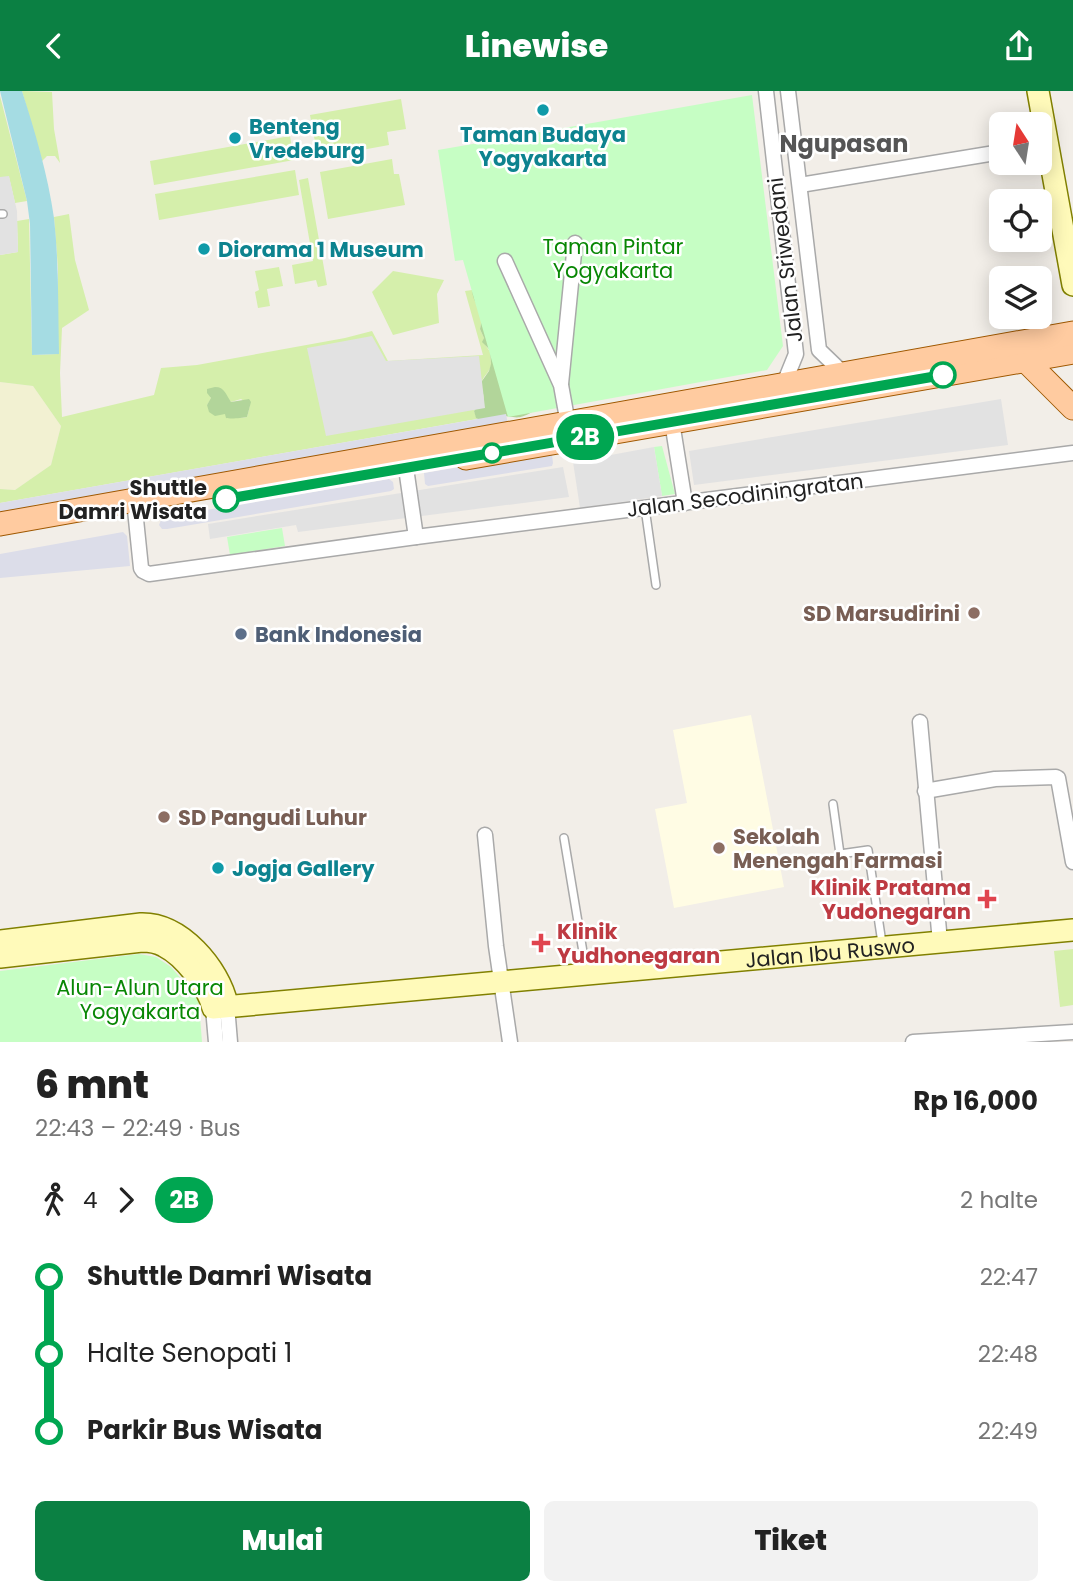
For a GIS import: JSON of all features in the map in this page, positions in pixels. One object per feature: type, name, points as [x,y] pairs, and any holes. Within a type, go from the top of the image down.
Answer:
[{"type":"main road","points":[[0,538],[134,507],[568,423],[1073,333]]},
{"type":"main road","points":[[0,524],[406,468],[1073,352]]},
{"type":"main road","points":[[1026,361],[1073,408]]},
{"type":"street","name":"Jalan Sriwedani","points":[[766,91],[796,353],[783,386]]},
{"type":"street","name":"Jalan Sriwedani","points":[[788,91],[819,350],[845,375]]},
{"type":"street","points":[[1038,91],[1040,112]]},
{"type":"street","points":[[800,185],[989,154]]},
{"type":"street","points":[[1050,175],[1073,285]]},
{"type":"street","points":[[561,385],[575,243]]},
{"type":"street","points":[[505,261],[561,385],[568,423]]},
{"type":"street","points":[[796,353],[819,350]]},
{"type":"street","points":[[672,422],[685,503]]},
{"type":"street","name":"Jalan Secodiningratan","points":[[134,507],[141,568],[149,574],[1073,453]]},
{"type":"street","points":[[406,468],[416,537]]},
{"type":"street","points":[[920,722],[940,942]]},
{"type":"street","points":[[925,792],[995,779],[1056,777],[1073,862]]},
{"type":"street","points":[[485,835],[496,946],[510,1042]]},
{"type":"street","points":[[0,957],[45,944],[141,924],[162,927],[192,948],[207,964],[221,987],[216,1042]]},
{"type":"street","name":"Jalan Ibu Ruswo","points":[[220,1007],[1073,930]]},
{"type":"street","points":[[0,941],[45,944]]},
{"type":"street","points":[[220,1007],[230,1042]]},
{"type":"street","points":[[913,1042],[1073,1032]]},
{"type":"lane","points":[[645,508],[656,585]]},
{"type":"lane","points":[[833,804],[840,854],[868,850],[883,947]]},
{"type":"lane","points":[[564,838],[586,974]]},
{"type":"shaded area","points":[[9,176],[17,211],[18,252],[0,255],[0,177]]},
{"type":"shaded area","points":[[372,336],[386,361],[479,356],[485,408],[326,436],[307,348]]},
{"type":"shaded area","points":[[1001,399],[1008,445],[694,485],[689,451]]},
{"type":"shaded area","points":[[506,414],[508,424],[94,499],[37,504],[0,515],[0,503]]},
{"type":"shaded area","points":[[654,447],[662,496],[580,508],[573,462]]},
{"type":"shaded area","points":[[548,452],[552,455],[552,466],[428,486],[425,484],[424,473]]},
{"type":"shaded area","points":[[563,467],[569,497],[298,532],[296,525],[210,539],[208,524]]},
{"type":"shaded area","points":[[389,479],[393,482],[394,489],[391,491],[167,529],[162,529],[159,525],[165,517]]},
{"type":"shaded area","points":[[123,532],[127,536],[130,566],[0,578],[0,554]]},
{"type":"shaded area","name":"Sekolah Menengah Farmasi","points":[[751,715],[784,887],[674,908],[655,809],[687,803],[673,730]]},
{"type":"green space","points":[[22,91],[52,92],[54,129],[60,163],[55,156],[47,156],[42,161]]},
{"type":"green space","name":"Taman Pintar Yogyakarta","points":[[752,95],[783,346],[767,370],[508,417],[463,260],[455,261],[438,150]]},
{"type":"green space","points":[[0,96],[27,201],[15,203],[9,177],[0,177]]},
{"type":"green space","points":[[401,99],[406,129],[387,132],[389,145],[318,158],[310,115]]},
{"type":"green space","points":[[290,136],[294,160],[154,185],[150,161]]},
{"type":"green space","points":[[392,159],[394,174],[399,174],[405,205],[328,219],[320,172]]},
{"type":"green space","points":[[295,170],[299,195],[159,220],[155,194]]},
{"type":"green space","points":[[308,178],[327,285],[318,287],[316,280],[295,284],[292,265],[313,261],[299,180]]},
{"type":"green space","points":[[69,214],[75,260],[89,310],[62,328],[62,417],[154,395],[161,368],[197,365],[372,331],[388,361],[483,355],[465,291],[472,290],[483,314],[480,329],[483,342],[491,353],[490,367],[481,383],[484,399],[474,411],[477,419],[0,503],[0,489],[15,490],[51,465],[61,426],[33,386],[0,382],[0,255],[18,252],[17,221],[29,219],[32,355],[58,354],[58,268],[54,217]],"holes":[[[210,395],[231,402],[241,399],[250,405],[247,417],[232,416],[207,405],[211,399]]]},
{"type":"green space","points":[[279,267],[283,286],[267,289],[270,306],[258,308],[255,292],[259,290],[255,271]]},
{"type":"green space","points":[[393,271],[444,280],[437,294],[439,323],[393,335],[372,292]]},
{"type":"green space","points":[[473,287],[532,412],[524,416],[500,416],[480,420],[476,418],[474,411],[484,399],[482,381],[491,364],[490,350],[482,342],[484,338],[480,329],[483,314],[474,298]]},
{"type":"green space","points":[[0,382],[33,386],[61,426],[51,465],[15,490],[0,489]]},
{"type":"green space","points":[[215,387],[223,390],[231,402],[249,399],[251,402],[247,417],[226,418],[225,414],[215,416],[209,412],[207,405],[211,398],[207,389]]},
{"type":"green space","points":[[662,446],[675,494],[662,496],[654,447]]},
{"type":"green space","points":[[282,528],[285,546],[230,555],[227,537]]},
{"type":"green space","points":[[1073,949],[1073,1005],[1060,1007],[1054,951]]},
{"type":"green space","name":"Alun-Alun Utara Yogyakarta","points":[[139,954],[156,957],[171,967],[196,996],[202,1042],[0,1042],[0,971]]},
{"type":"water","points":[[0,91],[22,91],[48,186],[57,252],[59,354],[32,355],[30,224],[27,201]]},
{"type":"bus line","name":"2B","points":[[226,499],[943,375]]},
{"type":"place","name":"Taman Budaya Yogyakarta","points":[[543,110]]},
{"type":"place","name":"Benteng Vredeburg","points":[[235,138]]},
{"type":"place","name":"Diorama 1 Museum","points":[[204,249]]},
{"type":"place","name":"Shuttle Damri Wisata","points":[[226,499]]},
{"type":"place","name":"SD Marsudirini","points":[[974,613]]},
{"type":"place","name":"Bank Indonesia","points":[[241,634]]},
{"type":"place","name":"SD Pangudi Luhur","points":[[164,817]]},
{"type":"place","name":"Sekolah Menengah Farmasi","points":[[719,848]]},
{"type":"place","name":"Jogja Gallery","points":[[218,868]]},
{"type":"place","name":"Klinik Pratama Yudonegaran","points":[[987,899]]},
{"type":"place","name":"Klinik Yudhonegaran","points":[[541,943]]},
{"type":"district","name":"Ngupasan","points":[[844,143]]}]
